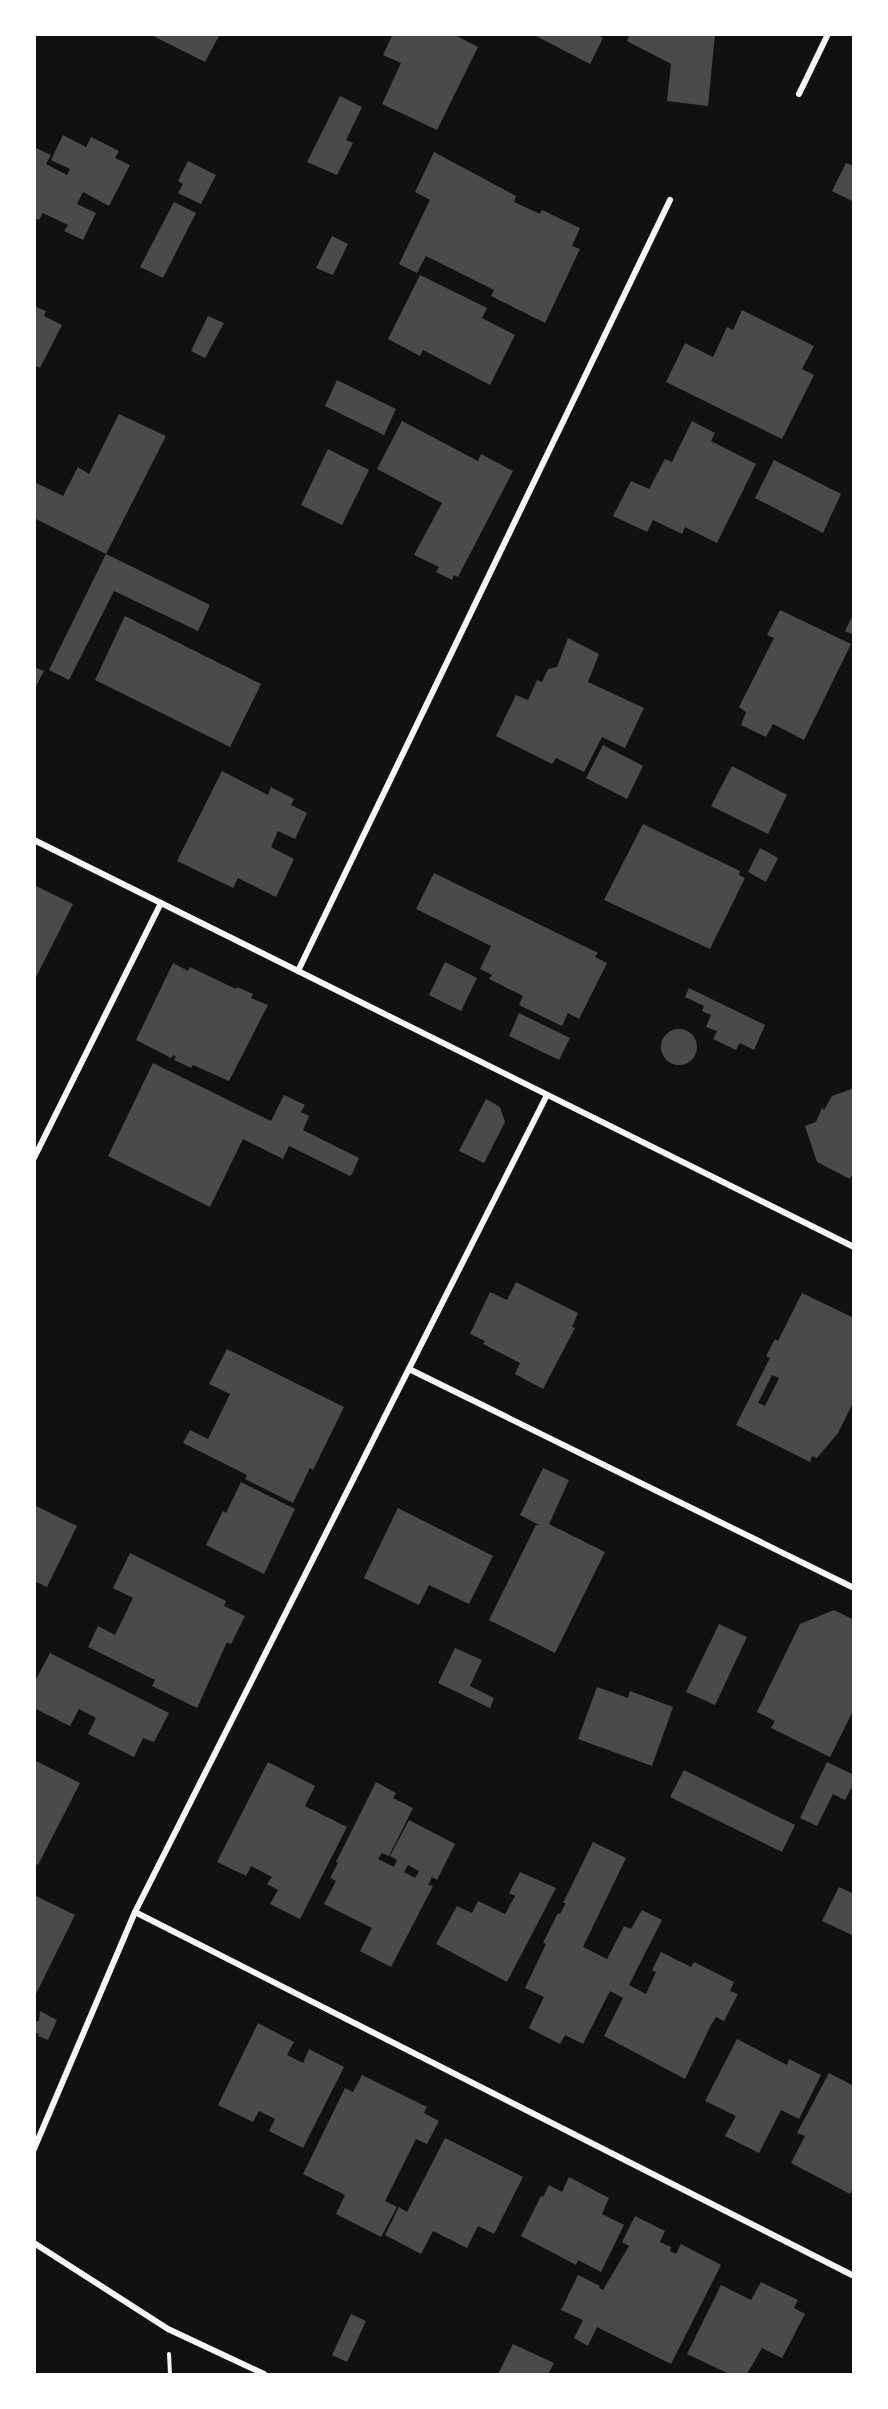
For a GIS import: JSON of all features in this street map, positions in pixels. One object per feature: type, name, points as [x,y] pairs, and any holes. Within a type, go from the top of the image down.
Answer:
[{"type":"street","points":[[799,94],[828,34]]},
{"type":"street","points":[[298,971],[670,200]]},
{"type":"street","points":[[34,840],[854,1247]]},
{"type":"street","points":[[34,1158],[161,903]]},
{"type":"street","points":[[34,2149],[135,1912],[547,1095]]},
{"type":"street","points":[[409,1369],[854,1588]]},
{"type":"street","points":[[135,1912],[854,2276]]},
{"type":"street","points":[[34,2243],[168,2330],[264,2374]]},
{"type":"building","points":[[149,34],[220,34],[205,62]]},
{"type":"building","points":[[393,34],[453,34],[478,47],[437,130],[382,104],[401,63],[383,55]]},
{"type":"building","points":[[532,34],[597,34],[603,38],[590,64]]},
{"type":"building","points":[[630,34],[715,34],[708,106],[667,101],[671,64],[627,41]]},
{"type":"building","points":[[340,96],[362,107],[346,140],[353,143],[337,175],[307,162]]},
{"type":"building","points":[[63,135],[86,147],[91,137],[119,151],[115,158],[130,165],[109,206],[83,192],[77,204],[96,213],[83,240],[64,231],[68,225],[43,213],[39,220],[34,218],[34,147],[51,155],[46,164],[67,175],[70,169],[51,160]]},
{"type":"building","points":[[434,152],[516,196],[514,202],[540,214],[542,210],[580,228],[572,246],[580,249],[545,323],[491,296],[494,290],[426,256],[417,273],[399,264],[430,200],[415,192]]},
{"type":"building","points":[[188,161],[216,175],[201,204],[178,193],[183,184],[178,181]]},
{"type":"building","points":[[846,163],[854,166],[854,202],[832,191]]},
{"type":"building","points":[[174,202],[196,213],[163,278],[140,267]]},
{"type":"building","points":[[332,236],[348,244],[333,275],[316,268]]},
{"type":"building","points":[[420,275],[487,308],[482,318],[515,335],[490,385],[423,350],[420,356],[388,339]]},
{"type":"building","points":[[34,306],[46,311],[44,316],[62,325],[40,368],[34,365]]},
{"type":"building","points":[[742,310],[814,346],[802,369],[814,375],[782,439],[666,382],[685,343],[713,357],[727,327],[733,330]]},
{"type":"building","points":[[208,316],[224,323],[205,358],[191,351]]},
{"type":"building","points":[[337,380],[396,409],[384,435],[325,406]]},
{"type":"building","points":[[119,414],[166,436],[106,554],[34,518],[34,482],[63,496],[78,467],[89,474]]},
{"type":"building","points":[[402,421],[478,461],[481,454],[513,471],[458,577],[454,575],[452,580],[436,572],[439,567],[414,555],[442,503],[377,469]]},
{"type":"building","points":[[692,421],[715,433],[711,441],[756,464],[717,543],[685,527],[682,534],[653,520],[647,532],[613,516],[631,481],[649,489],[665,459],[672,462]]},
{"type":"building","points":[[328,449],[369,470],[342,525],[301,505]]},
{"type":"building","points":[[774,460],[841,494],[823,533],[755,498]]},
{"type":"building","points":[[106,554],[210,605],[198,631],[114,591],[69,680],[49,670]]},
{"type":"building","points":[[780,610],[851,644],[804,740],[773,724],[766,737],[741,725],[746,712],[739,707],[774,638],[767,635]]},
{"type":"building","points":[[854,613],[854,635],[845,631]]},
{"type":"building","points":[[125,616],[261,684],[230,747],[95,680]]},
{"type":"building","points":[[568,638],[599,654],[588,682],[644,708],[625,748],[602,737],[584,772],[556,758],[552,764],[496,736],[516,695],[528,700],[537,680],[542,682],[548,669],[557,667]]},
{"type":"building","points":[[34,667],[44,671],[34,690]]},
{"type":"building","points":[[603,745],[643,766],[627,799],[586,778]]},
{"type":"building","points":[[732,766],[787,795],[768,834],[711,806]]},
{"type":"building","points":[[222,771],[268,795],[271,787],[294,799],[291,805],[307,813],[295,839],[278,831],[271,847],[294,859],[276,897],[238,878],[233,888],[177,861]]},
{"type":"building","points":[[643,824],[740,871],[739,875],[745,878],[710,949],[604,900]]},
{"type":"building","points":[[760,848],[778,858],[766,882],[748,872]]},
{"type":"building","points":[[434,873],[598,953],[595,957],[607,963],[579,1019],[568,1013],[562,1026],[519,1005],[523,996],[489,979],[492,975],[480,969],[491,946],[416,909]]},
{"type":"building","points":[[34,885],[73,904],[34,981]]},
{"type":"building","points":[[445,962],[477,978],[461,1011],[429,995]]},
{"type":"building","points":[[173,963],[188,971],[190,967],[236,989],[237,987],[253,994],[251,998],[268,1005],[229,1081],[193,1065],[191,1068],[174,1060],[176,1056],[173,1055],[171,1058],[136,1040]]},
{"type":"building","points":[[689,988],[765,1025],[754,1050],[740,1043],[736,1050],[713,1039],[717,1031],[706,1027],[711,1015],[702,1011],[704,1006],[685,997]]},
{"type":"building","points":[[519,1013],[570,1038],[559,1060],[509,1036]]},
{"type":"building","points":[[679,1029],[691,1035],[697,1047],[691,1059],[679,1065],[667,1059],[661,1047],[667,1035]]},
{"type":"building","points":[[153,1063],[271,1121],[284,1095],[305,1105],[301,1112],[309,1116],[303,1130],[359,1158],[352,1174],[350,1176],[289,1146],[283,1159],[243,1139],[210,1207],[108,1156]]},
{"type":"building","points":[[854,1088],[854,1171],[850,1179],[817,1162],[805,1126],[816,1122],[822,1108],[824,1110],[832,1096]]},
{"type":"building","points":[[486,1099],[500,1107],[505,1122],[484,1163],[459,1151]]},
{"type":"building","points":[[516,1282],[578,1313],[572,1327],[575,1328],[543,1389],[515,1374],[520,1363],[483,1344],[485,1341],[470,1334],[490,1292],[507,1300]]},
{"type":"building","points":[[802,1293],[854,1318],[854,1401],[838,1433],[817,1458],[812,1456],[810,1462],[736,1425],[770,1358],[766,1356],[775,1339],[778,1341]],"holes":[[[772,1375],[779,1378],[765,1406],[758,1403]]]},
{"type":"building","points":[[227,1349],[344,1407],[313,1470],[310,1468],[293,1503],[245,1479],[247,1475],[183,1443],[190,1430],[208,1439],[230,1394],[209,1384]]},
{"type":"building","points":[[543,1468],[569,1480],[549,1524],[605,1552],[555,1653],[489,1620],[536,1525],[539,1525],[520,1515]]},
{"type":"building","points":[[241,1482],[295,1509],[264,1574],[206,1545],[223,1511],[226,1513]]},
{"type":"building","points":[[34,1505],[77,1526],[47,1587],[34,1581]]},
{"type":"building","points":[[398,1508],[493,1556],[469,1604],[429,1585],[419,1605],[364,1578]]},
{"type":"building","points":[[130,1553],[226,1601],[224,1606],[245,1616],[231,1644],[227,1642],[197,1708],[152,1686],[155,1680],[88,1647],[98,1626],[115,1635],[133,1598],[113,1588]]},
{"type":"building","points":[[834,1610],[854,1620],[854,1709],[830,1757],[771,1728],[775,1721],[757,1712],[800,1624]]},
{"type":"building","points":[[719,1624],[747,1637],[715,1705],[686,1692]]},
{"type":"building","points":[[455,1648],[482,1660],[470,1686],[494,1698],[490,1708],[438,1683]]},
{"type":"building","points":[[50,1653],[169,1713],[154,1742],[143,1738],[134,1757],[88,1734],[96,1718],[79,1709],[70,1726],[34,1708],[34,1683]]},
{"type":"building","points":[[597,1687],[628,1698],[630,1691],[673,1707],[652,1766],[578,1739]]},
{"type":"building","points":[[34,1760],[80,1783],[38,1865],[34,1863]]},
{"type":"building","points":[[268,1762],[315,1786],[305,1806],[347,1827],[300,1919],[270,1904],[278,1890],[267,1884],[272,1877],[251,1866],[246,1876],[217,1862]]},
{"type":"building","points":[[827,1762],[854,1775],[854,1783],[845,1800],[833,1794],[817,1826],[800,1818]]},
{"type":"building","points":[[684,1770],[795,1825],[782,1852],[670,1797]]},
{"type":"building","points":[[376,1782],[396,1793],[393,1798],[413,1808],[389,1856],[382,1853],[378,1859],[394,1867],[397,1860],[390,1856],[409,1820],[455,1844],[437,1880],[432,1877],[428,1885],[433,1886],[391,1967],[360,1951],[372,1928],[324,1904],[336,1881],[330,1878],[338,1863],[336,1862]],"holes":[[[408,1865],[419,1871],[415,1878],[404,1872]]]},
{"type":"building","points":[[593,1842],[626,1858],[583,1947],[607,1959],[624,1926],[631,1929],[642,1910],[662,1920],[629,1985],[646,1994],[656,1972],[652,1970],[661,1952],[691,1967],[694,1962],[734,1982],[730,1991],[738,1994],[724,2021],[716,2017],[711,2025],[685,2079],[604,2036],[623,1998],[610,1991],[583,2044],[565,2035],[560,2044],[529,2028],[544,1997],[525,1988],[546,1944],[543,1943],[558,1913],[560,1914],[566,1903],[563,1903]]},
{"type":"building","points":[[520,1872],[556,1888],[507,1982],[436,1944],[457,1906],[472,1913],[478,1901],[505,1914],[515,1896],[509,1893]]},
{"type":"building","points":[[839,1887],[854,1894],[854,1936],[822,1921]]},
{"type":"building","points":[[34,1895],[75,1915],[34,1998]]},
{"type":"building","points":[[40,2011],[57,2020],[48,2040],[34,2033],[34,2021],[39,2021]]},
{"type":"building","points":[[258,2023],[294,2042],[287,2055],[303,2063],[309,2049],[344,2067],[303,2148],[269,2131],[275,2119],[259,2111],[253,2122],[218,2105]]},
{"type":"building","points":[[737,2039],[787,2065],[789,2059],[821,2075],[799,2119],[781,2110],[759,2153],[725,2136],[736,2116],[705,2101]]},
{"type":"building","points":[[829,2073],[854,2086],[854,2191],[852,2190],[850,2194],[791,2163],[805,2136],[797,2133]]},
{"type":"building","points":[[362,2075],[427,2107],[424,2113],[439,2121],[427,2144],[416,2139],[385,2201],[397,2207],[381,2237],[336,2214],[345,2195],[303,2174],[345,2088],[353,2092]]},
{"type":"building","points":[[445,2138],[523,2177],[494,2234],[478,2226],[467,2248],[433,2231],[421,2254],[385,2235],[399,2207],[407,2212]]},
{"type":"building","points":[[569,2177],[609,2198],[602,2214],[624,2225],[601,2272],[578,2260],[576,2265],[521,2236],[549,2185],[562,2192]]},
{"type":"building","points":[[635,2216],[665,2231],[660,2242],[671,2247],[670,2251],[676,2254],[681,2244],[721,2265],[671,2364],[597,2327],[588,2346],[574,2338],[583,2320],[561,2310],[578,2275],[600,2286],[599,2288],[603,2290],[629,2246],[622,2242]]},
{"type":"building","points":[[761,2282],[798,2300],[794,2308],[805,2314],[782,2358],[762,2348],[747,2374],[729,2374],[687,2354],[721,2285],[751,2300]]},
{"type":"building","points":[[351,2314],[366,2321],[347,2362],[332,2355]]},
{"type":"building","points":[[513,2344],[554,2363],[548,2374],[498,2374]]}]
